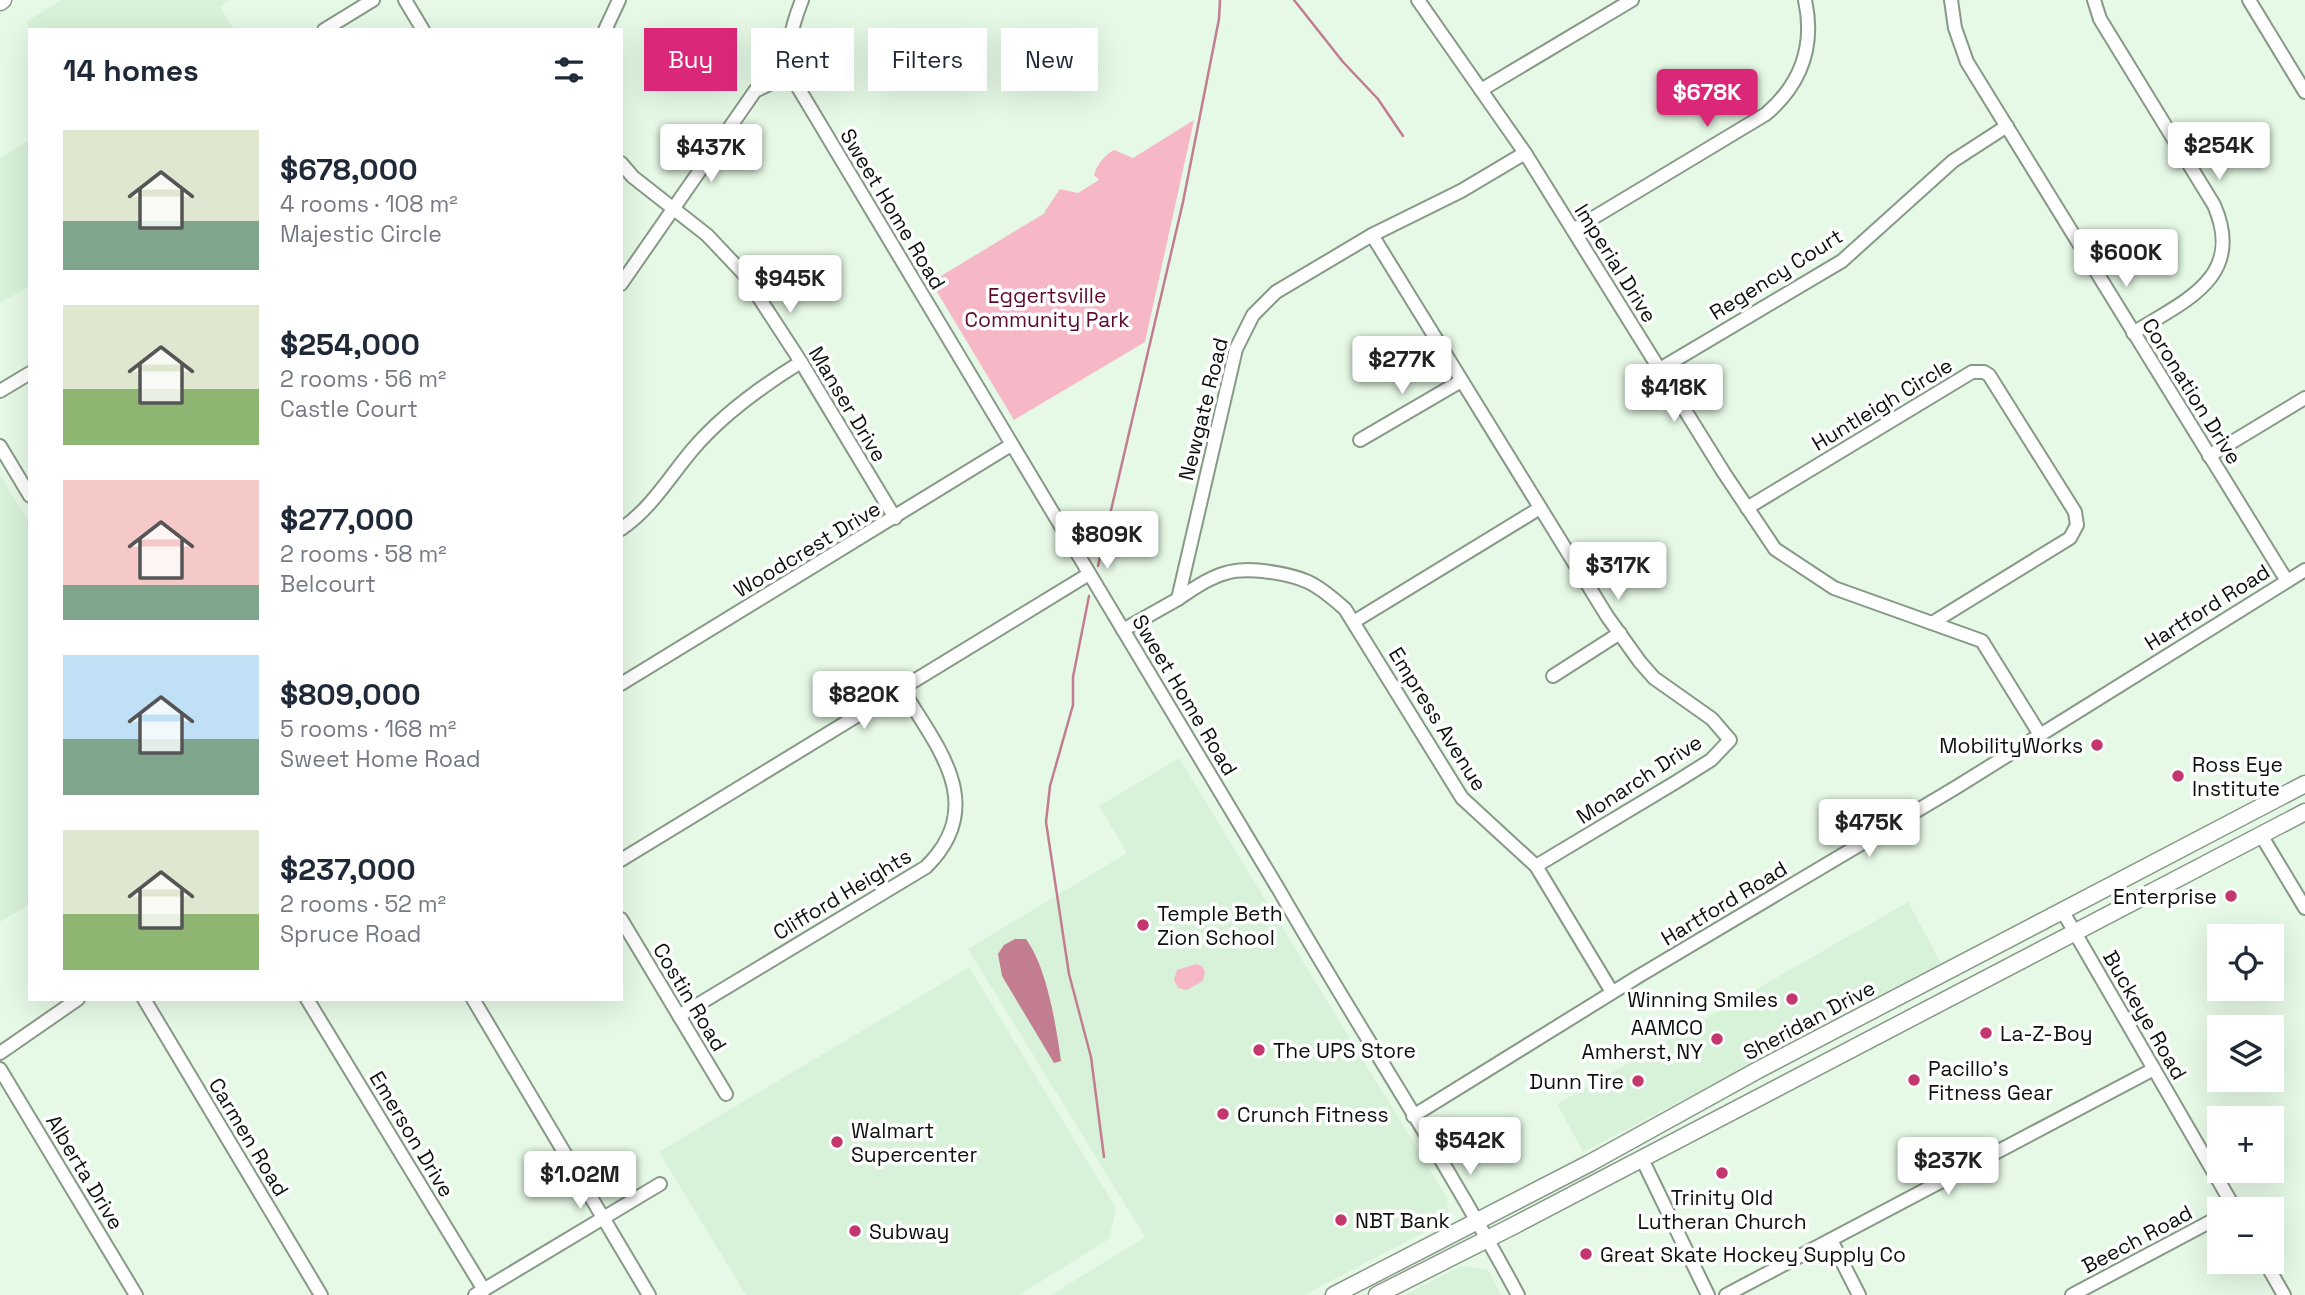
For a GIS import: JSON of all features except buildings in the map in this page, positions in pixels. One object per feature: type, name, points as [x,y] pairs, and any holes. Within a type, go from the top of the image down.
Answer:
[{"type":"main road","name":"Sheridan Drive","points":[[1334,1295],[1590,1164],[1758,1070],[2305,784]]},
{"type":"main road","points":[[1377,1295],[2305,812]]},
{"type":"street","points":[[327,28],[373,0]]},
{"type":"street","points":[[405,0],[422,28]]},
{"type":"street","points":[[607,28],[618,0]]},
{"type":"street","name":"Sweet Home Road","points":[[793,28],[802,0]]},
{"type":"street","name":"Imperial Drive","points":[[1418,0],[1525,153],[1774,549],[1834,588],[1982,641],[2039,733]]},
{"type":"street","points":[[1481,90],[1632,0]]},
{"type":"street","points":[[1573,230],[1766,114],[1779,102],[1798,76],[1805,60],[1810,32],[1805,0]]},
{"type":"street","name":"Coronation Drive","points":[[1951,0],[1955,28],[1967,62],[2287,581]]},
{"type":"street","points":[[2094,0],[2100,19],[2214,205],[2222,229],[2223,242],[2219,263],[2207,284],[2133,333]]},
{"type":"street","points":[[2249,0],[2305,92]]},
{"type":"street","points":[[623,281],[755,91]]},
{"type":"street","name":"Sweet Home Road","points":[[800,91],[1487,1238],[1518,1295]]},
{"type":"street","name":"Regency Court","points":[[1660,369],[1842,261],[1953,161],[2007,126]]},
{"type":"street","name":"Newgate Road","points":[[1178,599],[1231,366],[1243,333],[1254,315],[1276,292],[1372,236],[1461,191],[1525,153]]},
{"type":"street","name":"Manser Drive","points":[[623,165],[633,177],[707,235],[743,273],[801,362],[895,518]]},
{"type":"street","name":"Monarch Drive","points":[[1372,236],[1539,508],[1640,662],[1654,678],[1712,719],[1730,740],[1710,760],[1536,866]]},
{"type":"street","points":[[623,527],[638,516],[705,435],[768,383],[801,362]]},
{"type":"street","name":"Huntleigh Circle","points":[[1747,508],[1972,372],[1989,375],[2075,512],[2077,526],[2070,538],[1932,623]]},
{"type":"street","points":[[0,391],[28,374]]},
{"type":"street","points":[[1360,440],[1461,381]]},
{"type":"street","points":[[2209,456],[2305,398]]},
{"type":"street","name":"Woodcrest Drive","points":[[623,683],[895,518],[1011,444]]},
{"type":"street","points":[[0,446],[28,493]]},
{"type":"street","points":[[1355,621],[1539,508]]},
{"type":"street","name":"Hartford Road","points":[[1413,1116],[1612,992],[1955,788],[2305,569]]},
{"type":"street","name":"Empress Avenue","points":[[1178,599],[1227,572],[1254,570],[1294,575],[1326,592],[1345,608],[1462,798],[1536,866],[1612,992]]},
{"type":"street","points":[[623,859],[1089,574]]},
{"type":"street","points":[[1123,630],[1178,599]]},
{"type":"street","points":[[1553,676],[1620,633]]},
{"type":"street","name":"Clifford Heights","points":[[679,1016],[926,867],[943,847],[954,818],[956,802],[953,775],[902,688]]},
{"type":"street","points":[[2261,835],[2305,908]]},
{"type":"street","name":"Buckeye Road","points":[[2063,912],[2227,1197]]},
{"type":"street","name":"Costin Road","points":[[623,922],[726,1094]]},
{"type":"street","points":[[0,1054],[75,1001]]},
{"type":"street","name":"Carmen Road","points":[[145,1001],[321,1295]]},
{"type":"street","name":"Emerson Drive","points":[[308,1001],[479,1292]]},
{"type":"street","points":[[474,1001],[649,1295]]},
{"type":"street","name":"Alberta Drive","points":[[0,1069],[136,1295]]},
{"type":"street","points":[[1726,1295],[2154,1069]]},
{"type":"street","points":[[1642,1159],[1708,1295]]},
{"type":"street","points":[[479,1292],[660,1184]]},
{"type":"street","name":"Beech Road","points":[[2072,1295],[2207,1223]]},
{"type":"street","points":[[1830,1240],[1859,1295]]},
{"type":"street","points":[[2272,1274],[2284,1295]]},
{"type":"street","points":[[2098,1282],[2105,1295]]},
{"type":"shaded area","points":[[61,0],[230,0],[220,7],[233,28],[29,28],[26,22]]},
{"type":"shaded area","points":[[28,141],[28,287],[0,303],[0,158]]},
{"type":"shaded area","points":[[0,475],[28,521],[28,905],[0,922]]},
{"type":"shaded area","points":[[1179,758],[1446,1196],[1448,1216],[1442,1223],[1304,1295],[1051,1295],[1145,1237],[968,949],[1127,853],[1099,806]]},
{"type":"shaded area","points":[[1908,902],[1942,965],[1583,1152],[1557,1104]]},
{"type":"shaded area","points":[[1015,939],[1026,939],[1040,965],[1053,1014],[1061,1061],[1054,1063],[1002,976],[998,954],[1004,945]]},
{"type":"shaded area","points":[[969,967],[1116,1208],[1109,1239],[1019,1295],[746,1295],[659,1152]]},
{"type":"shaded area","points":[[1461,1266],[1488,1270],[1501,1295],[1405,1295]]},
{"type":"green space","name":"Eggertsville Community Park","points":[[1194,120],[1145,342],[1014,420],[931,282],[1045,213],[1060,189],[1078,193],[1099,180],[1094,175],[1097,167],[1114,150],[1133,158]]},
{"type":"green space","points":[[1196,964],[1202,966],[1205,972],[1203,981],[1187,990],[1178,988],[1174,980],[1177,970]]},
{"type":"waterway","points":[[1098,566],[1183,202],[1219,19],[1220,0]]},
{"type":"waterway","points":[[1294,0],[1343,62],[1378,99],[1403,136]]},
{"type":"waterway","points":[[1089,596],[1073,677],[1073,705],[1050,786],[1046,822],[1069,974],[1091,1057],[1104,1157]]},
{"type":"place","name":"MobilityWorks","points":[[2097,745]]},
{"type":"place","name":"Ross Eye Institute","points":[[2178,776]]},
{"type":"place","name":"Enterprise","points":[[2231,896]]},
{"type":"place","name":"Temple Beth Zion School","points":[[1143,925]]},
{"type":"place","name":"Winning Smiles","points":[[1792,999]]},
{"type":"place","name":"La-Z-Boy","points":[[1986,1033]]},
{"type":"place","name":"AAMCO Amherst, NY","points":[[1717,1039]]},
{"type":"place","name":"The UPS Store","points":[[1259,1050]]},
{"type":"place","name":"Pacillo's Fitness Gear","points":[[1914,1080]]},
{"type":"place","name":"Dunn Tire","points":[[1638,1081]]},
{"type":"place","name":"Crunch Fitness","points":[[1223,1114]]},
{"type":"place","name":"Walmart Supercenter","points":[[837,1142]]},
{"type":"place","name":"Trinity Old Lutheran Church","points":[[1722,1173]]},
{"type":"place","name":"NBT Bank","points":[[1341,1220]]},
{"type":"place","name":"Subway","points":[[855,1231]]},
{"type":"place","name":"Great Skate Hockey Supply Co","points":[[1586,1254]]}]
